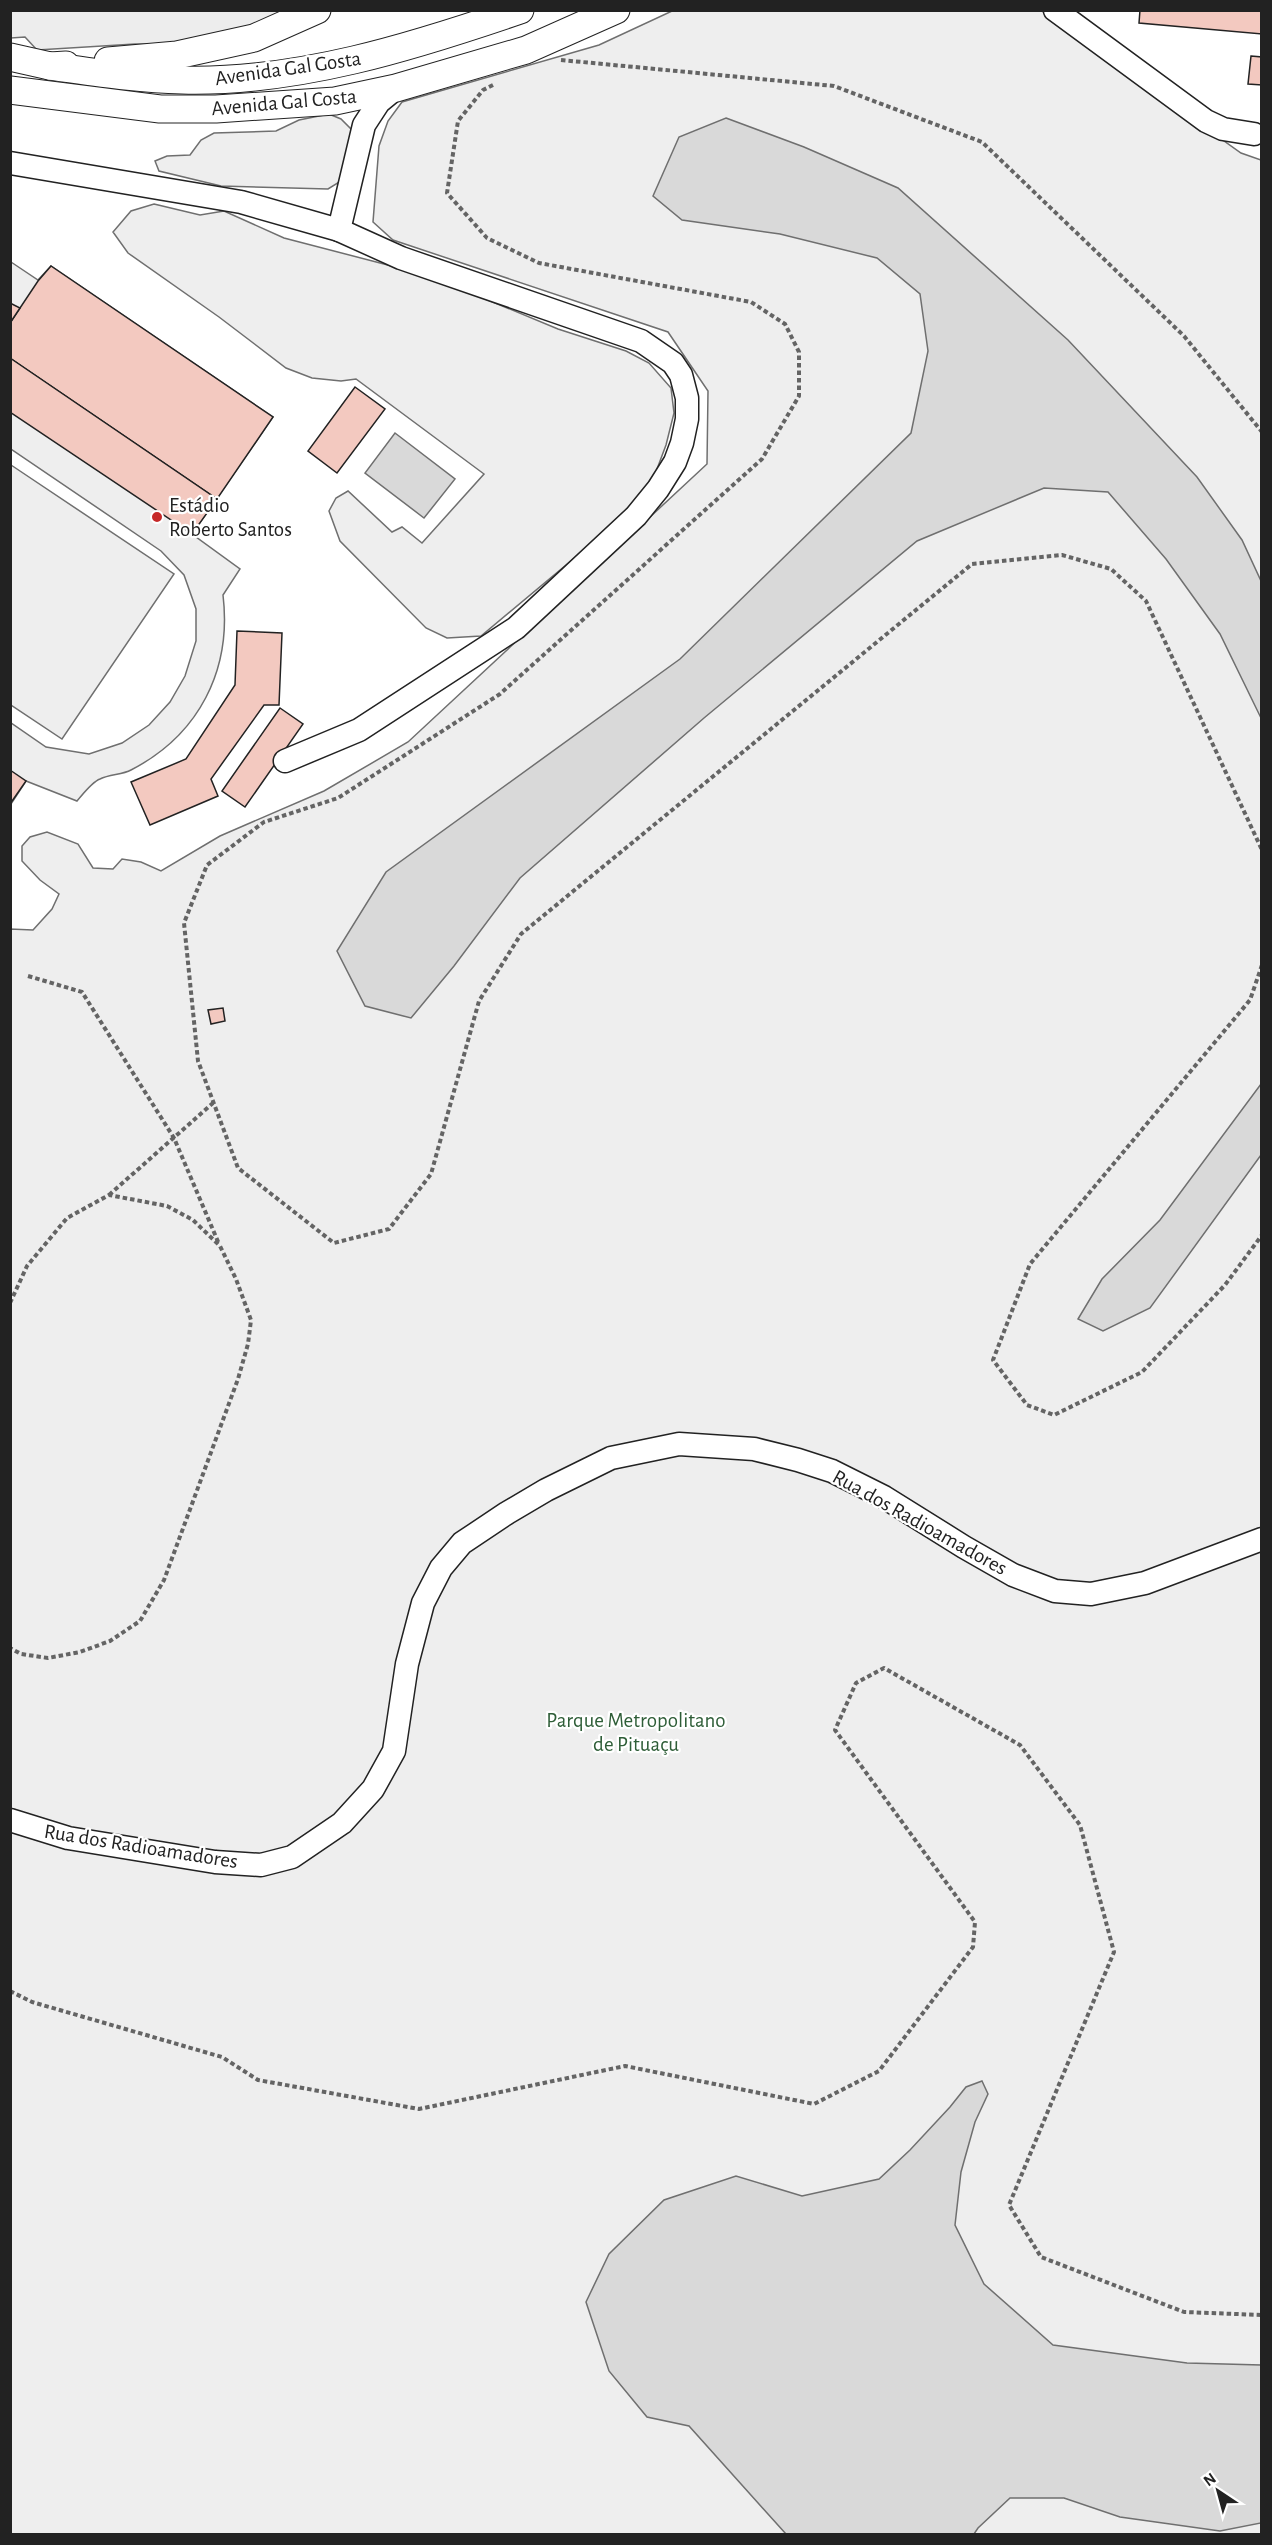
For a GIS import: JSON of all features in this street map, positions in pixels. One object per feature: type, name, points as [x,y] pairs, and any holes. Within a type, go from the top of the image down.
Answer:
[{"type":"main road","points":[[10,57],[50,66],[177,55],[254,38],[317,10]]},
{"type":"main road","name":"Avenida Gal Gosta","points":[[50,66],[115,75],[182,80],[247,78],[356,60],[433,40],[520,10]]},
{"type":"main road","name":"Avenida Gal Costa","points":[[10,90],[160,109],[216,109],[335,101],[396,88],[526,50],[616,10]]},
{"type":"lane","points":[[1055,10],[1206,121],[1223,129],[1254,134]]},
{"type":"lane","points":[[339,230],[364,125],[379,102],[396,88]]},
{"type":"lane","points":[[335,101],[349,110],[364,125]]},
{"type":"lane","points":[[10,163],[241,202],[339,230],[401,258],[641,341],[673,363],[681,375],[687,398],[687,419],[682,443],[675,462],[658,489],[636,516],[516,628],[359,730],[285,761]]},
{"type":"lane","name":"Rua dos Radioamadores","points":[[10,1820],[68,1838],[215,1862],[261,1865],[292,1857],[342,1823],[373,1789],[394,1751],[407,1665],[423,1603],[441,1568],[462,1543],[507,1513],[546,1490],[611,1458],[679,1444],[754,1449],[798,1460],[832,1471],[884,1497],[1013,1575],[1055,1591],[1091,1594],[1145,1583],[1262,1539]]},
{"type":"path","points":[[560,60],[834,86],[982,142],[1184,336],[1262,432]]},
{"type":"path","points":[[501,81],[483,90],[458,121],[447,193],[487,238],[539,263],[751,302],[785,324],[799,352],[799,396],[762,459],[500,694],[338,798],[264,822],[207,866],[184,923],[198,1061],[238,1168],[334,1243],[389,1229],[431,1174],[479,1001],[521,934],[972,564],[1062,555],[1111,569],[1146,601],[1262,850]]},
{"type":"path","points":[[1262,965],[1250,1000],[1030,1264],[993,1360],[1027,1405],[1054,1415],[1142,1372],[1225,1285],[1262,1235]]},
{"type":"path","points":[[10,1648],[21,1654],[48,1658],[80,1652],[110,1641],[140,1621],[164,1580],[248,1344],[251,1320],[174,1138],[82,992],[28,976]]},
{"type":"path","points":[[10,1303],[27,1266],[67,1218],[109,1195],[213,1102]]},
{"type":"path","points":[[109,1195],[167,1206],[193,1220],[220,1246]]},
{"type":"path","points":[[10,1991],[32,2002],[222,2057],[258,2080],[419,2109],[625,2067],[814,2104],[879,2071],[973,1947],[975,1922],[835,1730],[856,1683],[884,1668],[1020,1745],[1080,1825],[1114,1952],[1009,2205],[1041,2257],[1184,2312],[1262,2315]]},
{"type":"green space","name":"Parque Metropolitano de Pituaçu","points":[[672,11],[1042,11],[1241,153],[1261,160],[1261,2534],[11,2534],[10,929],[33,930],[52,909],[59,894],[40,880],[22,861],[22,846],[30,837],[47,832],[78,844],[93,868],[113,869],[122,859],[141,862],[161,871],[220,836],[324,791],[408,742],[707,464],[708,391],[668,332],[393,240],[373,222],[379,146],[388,121],[402,102],[599,45]]},
{"type":"green space","points":[[329,114],[341,119],[354,132],[341,181],[328,189],[221,186],[159,171],[155,161],[167,156],[190,155],[201,140],[214,133],[276,131],[299,120]]},
{"type":"green space","points":[[154,204],[200,215],[224,211],[284,238],[430,276],[558,329],[626,351],[649,363],[671,388],[674,413],[666,445],[654,477],[637,501],[602,535],[481,636],[447,638],[426,628],[340,541],[329,511],[336,498],[348,491],[392,532],[402,527],[422,543],[484,474],[356,379],[341,381],[312,378],[286,368],[219,317],[128,253],[113,232],[131,211]]},
{"type":"green space","name":"Estádio Roberto Santos","points":[[11,262],[38,280],[51,266],[273,417],[192,534],[240,569],[223,595],[222,649],[216,674],[206,698],[192,719],[155,756],[127,772],[97,781],[77,801],[26,781],[11,804],[11,723],[46,747],[89,754],[122,743],[149,725],[170,702],[185,676],[196,641],[196,609],[184,575],[161,551],[11,449]]},
{"type":"green space","points":[[11,465],[174,574],[62,739],[11,705]]},
{"type":"shaded area","points":[[10,11],[287,11],[261,27],[181,45],[135,44],[37,50],[25,37],[11,38]]},
{"type":"shaded area","points":[[726,118],[804,147],[898,188],[1068,340],[1197,477],[1242,540],[1261,581],[1261,718],[1220,634],[1166,559],[1108,492],[1044,488],[917,541],[704,718],[520,878],[454,966],[411,1018],[365,1006],[337,951],[386,872],[680,659],[911,433],[928,351],[920,294],[877,258],[780,234],[682,220],[653,196],[679,137]]},
{"type":"shaded area","points":[[395,433],[455,479],[424,518],[365,473]]},
{"type":"shaded area","points":[[1261,1084],[1261,1155],[1150,1308],[1103,1331],[1078,1319],[1102,1279],[1160,1220]]},
{"type":"shaded area","points":[[982,2081],[988,2094],[975,2122],[961,2172],[955,2225],[984,2284],[1053,2345],[1187,2363],[1261,2365],[1261,2523],[1220,2531],[1120,2517],[1064,2498],[1010,2498],[974,2534],[786,2534],[689,2426],[647,2417],[609,2371],[586,2302],[609,2254],[664,2200],[736,2176],[802,2196],[879,2179],[910,2150],[966,2087]]},
{"type":"building","points":[[1140,10],[1262,10],[1262,34],[1139,23]]},
{"type":"building","points":[[1251,56],[1262,57],[1262,85],[1248,84]]},
{"type":"building","points":[[51,266],[273,417],[217,499],[10,358],[10,323]]},
{"type":"building","points":[[10,303],[20,308],[10,323]]},
{"type":"building","points":[[10,358],[217,499],[192,534],[10,412]]},
{"type":"building","points":[[355,387],[385,409],[337,473],[308,451]]},
{"type":"building","points":[[237,631],[282,633],[279,705],[264,705],[211,779],[218,796],[150,825],[131,782],[186,759],[235,685]]},
{"type":"building","points":[[280,708],[303,724],[245,807],[222,791]]},
{"type":"building","points":[[10,770],[26,781],[10,804]]},
{"type":"building","points":[[223,1008],[225,1021],[211,1024],[208,1010]]},
{"type":"place","name":"Estádio Roberto Santos","points":[[157,517]]}]
